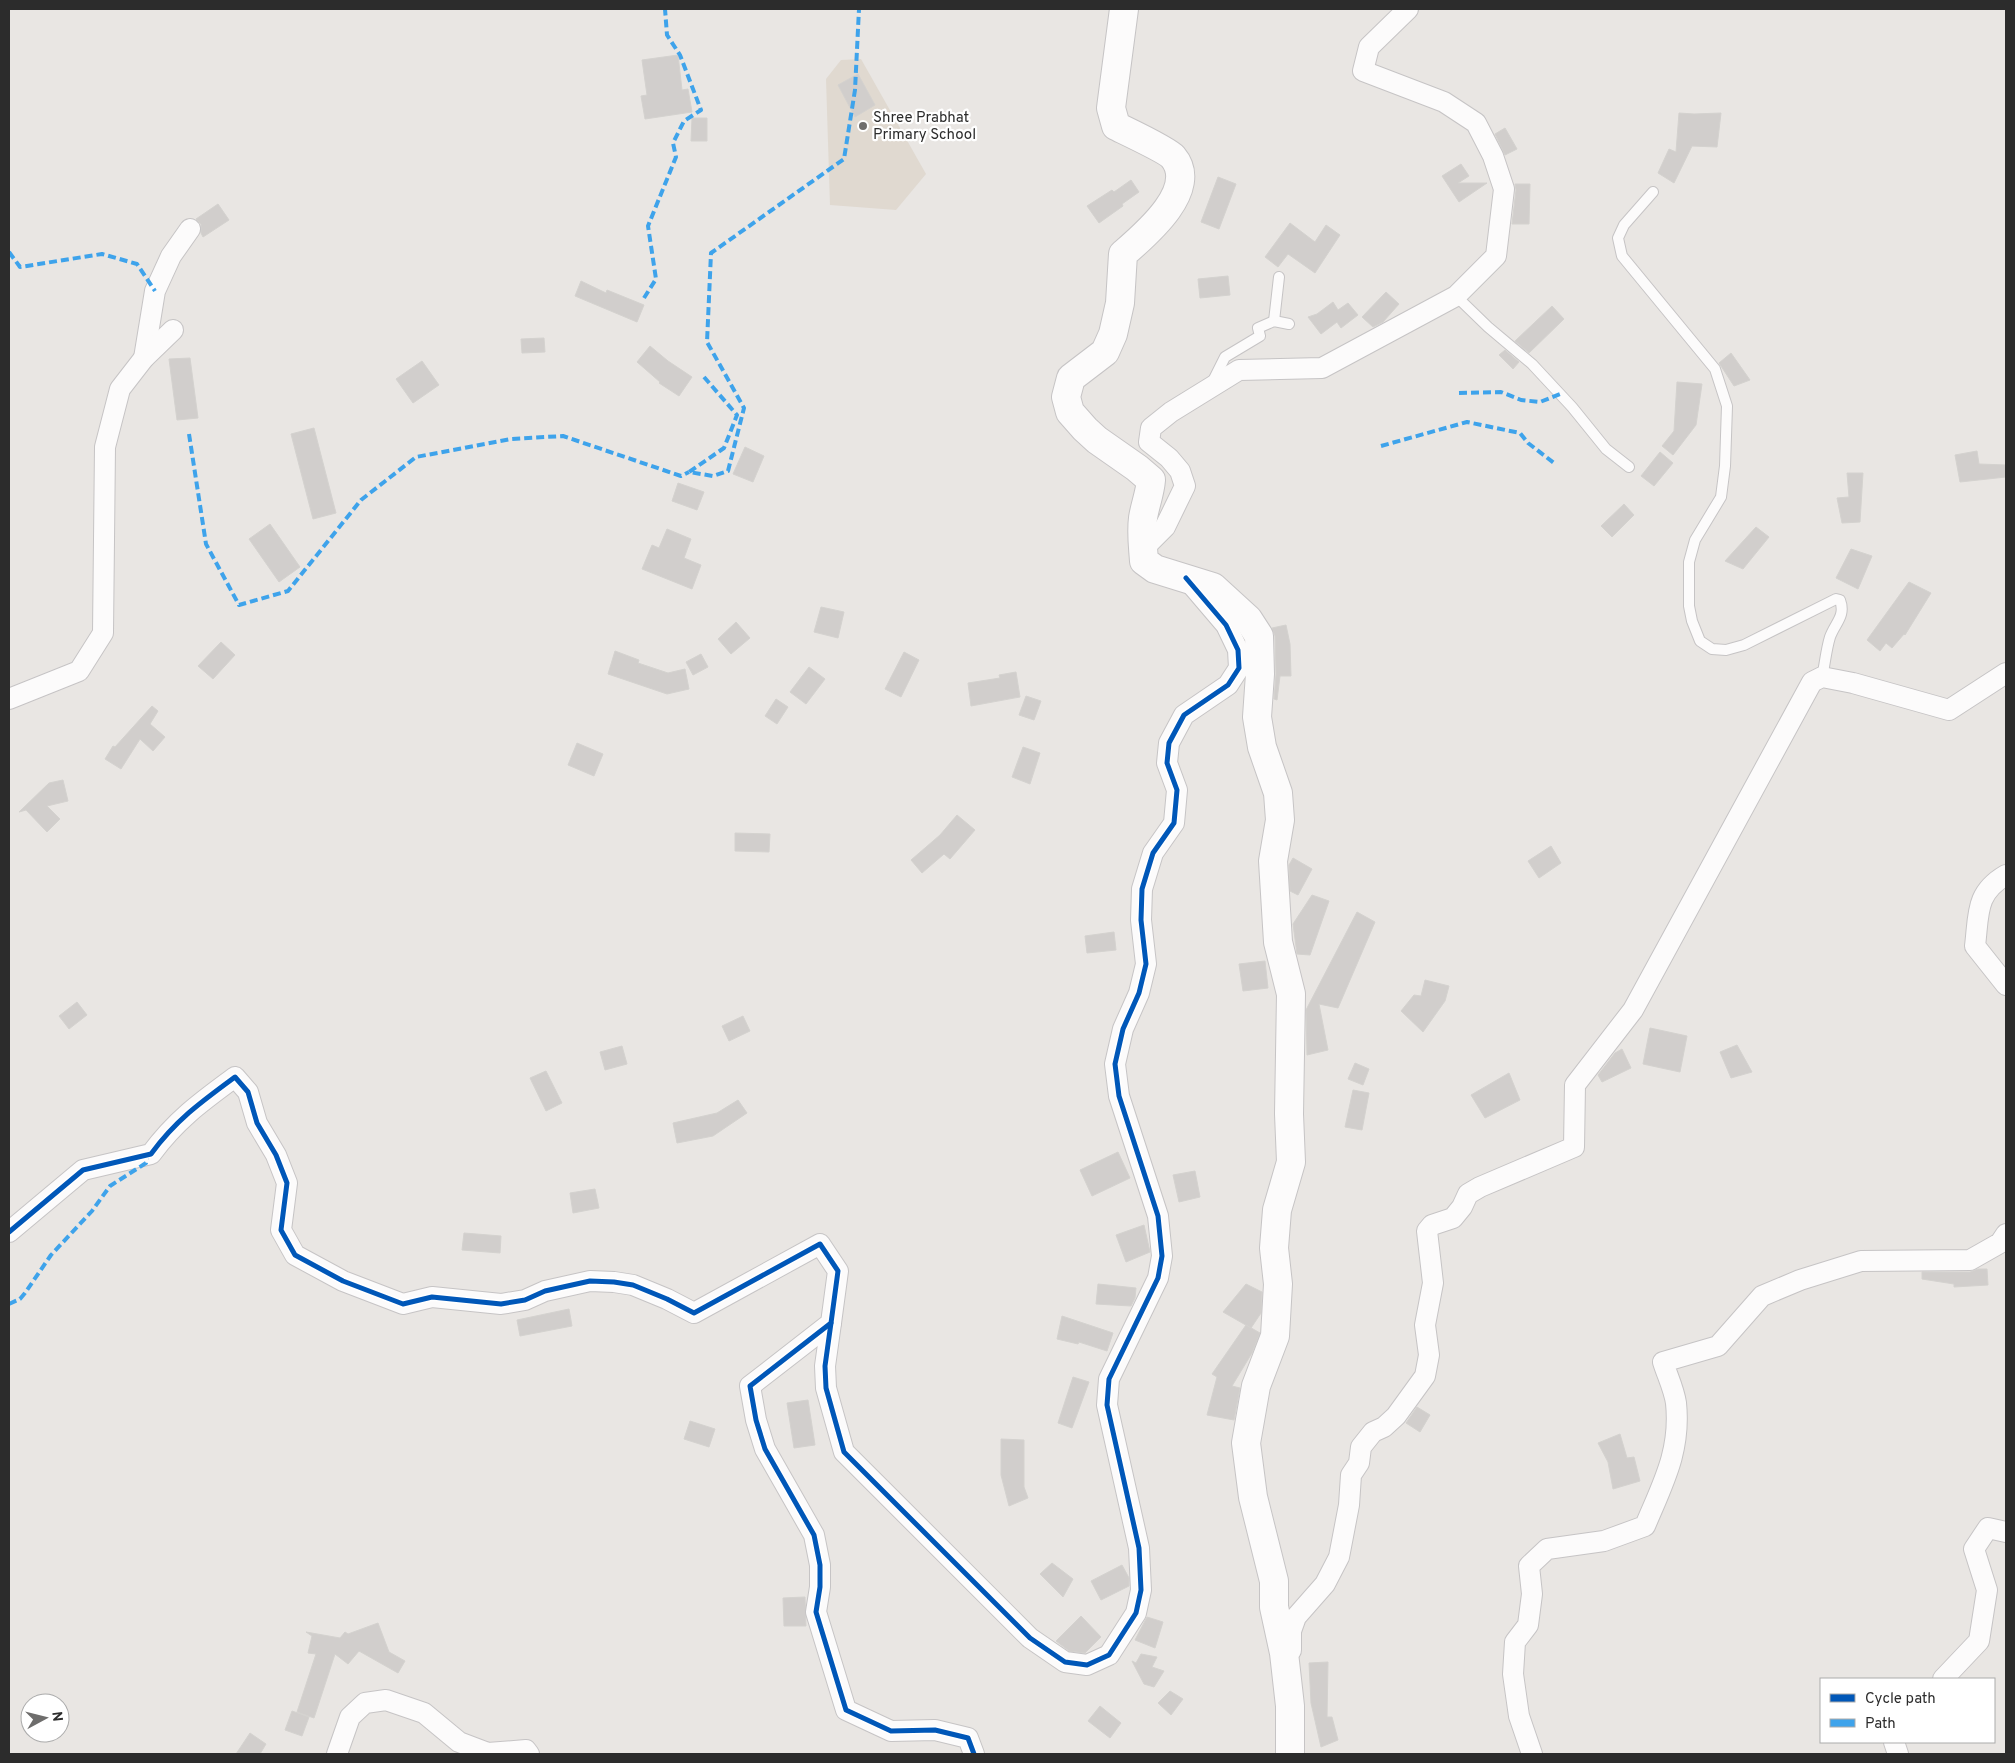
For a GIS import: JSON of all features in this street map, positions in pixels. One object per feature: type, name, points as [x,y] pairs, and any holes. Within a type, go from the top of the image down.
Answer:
[{"type":"main road","points":[[1124,9],[1111,108],[1116,126],[1173,157],[1180,171],[1178,195],[1148,233],[1123,254],[1120,303],[1113,334],[1105,352],[1071,378],[1066,397],[1070,412],[1085,429],[1150,480],[1150,490],[1142,525],[1141,540],[1144,561],[1155,569],[1213,587],[1248,619],[1259,636],[1258,717],[1262,747],[1278,793],[1280,820],[1273,861],[1278,942],[1291,994],[1289,1114],[1291,1162],[1277,1210],[1274,1248],[1278,1284],[1275,1336],[1256,1386],[1246,1443],[1253,1497],[1274,1581],[1274,1607],[1284,1653],[1290,1706],[1290,1754]]},
{"type":"street","points":[[1143,549],[1164,527],[1185,486],[1180,471],[1169,458],[1149,442],[1151,428],[1171,412],[1239,370],[1322,368],[1456,296],[1496,256],[1504,189],[1493,156],[1476,124],[1444,102],[1363,71],[1368,47],[1408,9]]},
{"type":"street","points":[[144,358],[155,291],[171,256],[190,229]]},
{"type":"street","points":[[9,699],[79,671],[103,633],[105,446],[120,389],[144,358],[174,330]]},
{"type":"street","points":[[9,1232],[82,1170],[150,1154],[166,1133],[189,1110],[235,1077],[248,1092],[257,1123],[276,1155],[287,1184],[281,1230],[295,1255],[343,1281],[403,1304],[432,1297],[501,1304],[525,1300],[545,1291],[590,1281],[633,1285],[694,1313],[820,1244],[838,1271],[825,1366],[826,1388],[844,1452],[1030,1638],[1065,1662],[1087,1665],[1109,1655],[1136,1613],[1141,1590],[1139,1548],[1107,1405],[1109,1379],[1158,1278],[1162,1256],[1158,1216],[1119,1096],[1115,1064],[1123,1029],[1138,993],[1146,964],[1140,920],[1142,889],[1153,853],[1174,824],[1177,790],[1167,763],[1169,743],[1184,715],[1228,685],[1239,668],[1238,650],[1226,625],[1186,578]]},
{"type":"street","points":[[1284,1653],[1291,1650],[1291,1631],[1296,1617],[1325,1584],[1340,1557],[1349,1504],[1350,1475],[1359,1463],[1361,1447],[1373,1432],[1384,1427],[1396,1416],[1425,1376],[1429,1355],[1425,1325],[1433,1283],[1427,1231],[1432,1225],[1453,1218],[1462,1207],[1468,1194],[1480,1187],[1574,1147],[1575,1084],[1632,1010],[1812,682],[1822,677],[1853,683],[1949,710],[2006,673]]},
{"type":"street","points":[[2006,875],[1998,879],[1980,900],[1976,946],[2006,985]]},
{"type":"street","points":[[1532,1754],[1520,1716],[1513,1674],[1515,1642],[1528,1625],[1532,1594],[1529,1566],[1547,1549],[1604,1541],[1645,1526],[1673,1460],[1677,1434],[1676,1401],[1663,1362],[1718,1346],[1762,1296],[1800,1280],[1861,1261],[1970,1260],[2000,1243],[2006,1234]]},
{"type":"street","points":[[831,1323],[750,1386],[756,1420],[765,1449],[814,1535],[820,1565],[820,1587],[816,1612],[846,1710],[891,1731],[935,1730],[968,1738],[974,1754]]},
{"type":"street","points":[[1944,1678],[1979,1641],[1987,1590],[1974,1549],[1988,1528],[2006,1532]]},
{"type":"street","points":[[337,1754],[350,1717],[365,1703],[386,1700],[424,1713],[459,1742],[488,1753],[526,1750],[529,1754]]},
{"type":"lane","points":[[1654,192],[1624,225],[1618,238],[1622,256],[1715,369],[1727,406],[1725,466],[1721,497],[1695,540],[1689,562],[1689,606],[1696,635],[1704,646],[1712,649],[1726,650],[1744,646],[1836,598],[1840,600],[1843,607],[1842,614],[1831,635],[1822,677]]},
{"type":"lane","points":[[1274,321],[1279,277]]},
{"type":"lane","points":[[1456,296],[1488,327],[1532,364],[1572,407],[1606,449],[1629,467]]},
{"type":"lane","points":[[1209,388],[1225,356],[1260,336],[1258,328],[1274,321],[1289,324]]},
{"type":"shaded area","name":"Shree Prabhat Primary School","points":[[861,59],[926,174],[896,210],[830,205],[826,79],[841,60]]},
{"type":"building","points":[[678,55],[682,90],[688,89],[692,112],[645,119],[641,96],[647,95],[642,60]]},
{"type":"building","points":[[858,74],[875,105],[855,117],[838,85]]},
{"type":"building","points":[[1679,113],[1721,113],[1717,147],[1692,146],[1674,183],[1658,173],[1669,149],[1676,152]]},
{"type":"building","points":[[692,118],[707,118],[707,141],[691,141]]},
{"type":"building","points":[[1505,128],[1517,149],[1505,155],[1495,134]]},
{"type":"building","points":[[1461,164],[1469,176],[1458,183],[1487,183],[1459,202],[1442,176]]},
{"type":"building","points":[[1218,177],[1236,184],[1219,229],[1201,222]]},
{"type":"building","points":[[1131,180],[1139,192],[1099,223],[1087,206],[1112,190],[1114,192]]},
{"type":"building","points":[[1515,184],[1530,184],[1529,224],[1512,224]]},
{"type":"building","points":[[218,204],[229,220],[203,237],[201,224],[196,219]]},
{"type":"building","points":[[1290,223],[1315,242],[1326,225],[1340,235],[1315,273],[1288,254],[1278,267],[1265,257]]},
{"type":"building","points":[[1228,276],[1230,295],[1200,298],[1198,279]]},
{"type":"building","points":[[581,281],[606,293],[607,290],[644,305],[637,322],[575,296]]},
{"type":"building","points":[[1386,292],[1399,304],[1383,322],[1373,327],[1362,317]]},
{"type":"building","points":[[1333,302],[1338,310],[1348,303],[1358,315],[1341,328],[1337,322],[1321,334],[1308,317],[1317,314]]},
{"type":"building","points":[[1552,306],[1564,319],[1529,353],[1515,341]]},
{"type":"building","points":[[544,338],[545,352],[522,353],[521,339]]},
{"type":"building","points":[[650,346],[692,377],[679,396],[659,383],[637,362]]},
{"type":"building","points":[[1505,350],[1519,362],[1513,369],[1499,355]]},
{"type":"building","points":[[1731,353],[1750,380],[1734,386],[1719,363]]},
{"type":"building","points":[[190,358],[198,418],[177,420],[169,359]]},
{"type":"building","points":[[422,361],[439,385],[413,403],[396,379]]},
{"type":"building","points":[[1677,382],[1702,384],[1696,425],[1673,455],[1662,446],[1674,431]]},
{"type":"building","points":[[314,428],[336,513],[313,519],[291,434]]},
{"type":"building","points":[[745,447],[764,456],[753,482],[733,474]]},
{"type":"building","points":[[1977,451],[1979,464],[2006,465],[2006,477],[1960,482],[1955,455]]},
{"type":"building","points":[[1660,452],[1673,463],[1654,486],[1641,476]]},
{"type":"building","points":[[1847,473],[1863,473],[1860,522],[1842,523],[1837,498],[1849,497]]},
{"type":"building","points":[[678,483],[704,492],[697,510],[672,501]]},
{"type":"building","points":[[1624,504],[1634,515],[1612,537],[1601,526]]},
{"type":"building","points":[[270,524],[300,567],[279,582],[249,539]]},
{"type":"building","points":[[1756,527],[1769,537],[1743,569],[1725,561]]},
{"type":"building","points":[[667,529],[691,539],[684,558],[701,565],[692,589],[642,569],[652,545],[659,548]]},
{"type":"building","points":[[1851,549],[1872,556],[1858,589],[1836,578]]},
{"type":"building","points":[[1909,582],[1931,593],[1905,635],[1892,648],[1886,643],[1880,651],[1867,640]]},
{"type":"building","points":[[821,607],[844,612],[838,638],[814,632]]},
{"type":"building","points":[[736,622],[750,638],[731,654],[718,639]]},
{"type":"building","points":[[1286,625],[1290,644],[1291,676],[1280,676],[1277,700],[1274,699],[1276,674],[1275,636],[1272,628]]},
{"type":"building","points":[[221,642],[235,655],[213,679],[198,666]]},
{"type":"building","points":[[615,651],[639,660],[638,663],[668,673],[685,669],[689,689],[667,694],[608,674]]},
{"type":"building","points":[[904,652],[919,660],[901,697],[885,689]]},
{"type":"building","points":[[701,654],[708,667],[693,675],[686,662]]},
{"type":"building","points":[[809,667],[825,679],[806,704],[790,692]]},
{"type":"building","points":[[1016,672],[1020,697],[971,706],[968,683],[1000,678],[999,675]]},
{"type":"building","points":[[1026,696],[1041,701],[1034,720],[1019,715]]},
{"type":"building","points":[[776,699],[788,707],[777,724],[765,716]]},
{"type":"building","points":[[152,706],[158,711],[150,724],[165,737],[153,751],[140,739],[121,769],[105,759],[113,746],[115,747]]},
{"type":"building","points":[[577,743],[603,754],[594,776],[568,765]]},
{"type":"building","points":[[1023,747],[1040,753],[1030,784],[1012,777]]},
{"type":"building","points":[[63,780],[68,801],[47,806],[60,819],[47,832],[26,810],[19,812],[49,783]]},
{"type":"building","points":[[957,815],[975,830],[950,859],[944,854],[922,873],[911,860],[940,835]]},
{"type":"building","points":[[735,833],[770,834],[769,852],[735,851]]},
{"type":"building","points":[[1551,846],[1561,863],[1539,878],[1528,861]]},
{"type":"building","points":[[1293,858],[1312,869],[1298,895],[1290,891],[1289,865]]},
{"type":"building","points":[[1312,895],[1329,901],[1310,955],[1297,954],[1293,924]]},
{"type":"building","points":[[1357,912],[1375,922],[1338,1008],[1319,1004],[1328,1050],[1307,1055],[1306,1010]]},
{"type":"building","points":[[1114,932],[1116,950],[1087,953],[1085,936]]},
{"type":"building","points":[[1265,961],[1268,988],[1243,991],[1239,964]]},
{"type":"building","points":[[1425,980],[1449,986],[1445,1001],[1423,1032],[1401,1011],[1414,995],[1421,996]]},
{"type":"building","points":[[77,1002],[87,1015],[69,1029],[59,1016]]},
{"type":"building","points":[[743,1016],[750,1031],[729,1041],[722,1026]]},
{"type":"building","points":[[1650,1028],[1687,1036],[1680,1072],[1643,1064]]},
{"type":"building","points":[[1737,1045],[1752,1072],[1731,1078],[1720,1052]]},
{"type":"building","points":[[622,1046],[627,1064],[605,1070],[600,1052]]},
{"type":"building","points":[[1622,1049],[1631,1068],[1602,1082],[1598,1075],[1615,1053]]},
{"type":"building","points":[[1355,1063],[1369,1069],[1363,1085],[1348,1079]]},
{"type":"building","points":[[546,1071],[562,1103],[546,1111],[530,1078]]},
{"type":"building","points":[[1509,1073],[1520,1100],[1485,1118],[1471,1095]]},
{"type":"building","points":[[1353,1090],[1369,1093],[1362,1130],[1345,1127]]},
{"type":"building","points":[[738,1100],[747,1113],[713,1136],[677,1143],[673,1123],[717,1113]]},
{"type":"building","points":[[1118,1152],[1130,1178],[1092,1196],[1080,1170]]},
{"type":"building","points":[[1195,1171],[1200,1197],[1179,1202],[1173,1175]]},
{"type":"building","points":[[595,1189],[599,1208],[573,1213],[570,1193]]},
{"type":"building","points":[[1144,1225],[1150,1252],[1126,1262],[1116,1235]]},
{"type":"building","points":[[464,1233],[501,1236],[500,1253],[462,1250]]},
{"type":"building","points":[[1978,1269],[1987,1269],[1988,1285],[1954,1287],[1954,1284],[1922,1279],[1922,1272],[1970,1272]]},
{"type":"building","points":[[1098,1284],[1136,1288],[1135,1298],[1131,1306],[1096,1304]]},
{"type":"building","points":[[1246,1284],[1262,1292],[1261,1313],[1251,1328],[1223,1312]]},
{"type":"building","points":[[569,1309],[572,1326],[520,1336],[517,1320]]},
{"type":"building","points":[[1062,1316],[1113,1333],[1107,1351],[1079,1342],[1078,1344],[1057,1339]]},
{"type":"building","points":[[1246,1325],[1260,1333],[1252,1353],[1232,1386],[1240,1388],[1234,1420],[1207,1415],[1217,1377],[1212,1374]]},
{"type":"building","points":[[1073,1377],[1089,1382],[1072,1428],[1058,1423]]},
{"type":"building","points":[[808,1400],[815,1445],[794,1448],[787,1403]]},
{"type":"building","points":[[1417,1407],[1430,1415],[1420,1432],[1406,1423]]},
{"type":"building","points":[[690,1421],[715,1429],[709,1447],[684,1439]]},
{"type":"building","points":[[1620,1434],[1627,1458],[1634,1457],[1640,1481],[1613,1489],[1608,1462],[1598,1443]]},
{"type":"building","points":[[1001,1439],[1024,1440],[1024,1487],[1028,1498],[1009,1506],[1001,1475]]},
{"type":"building","points":[[1052,1563],[1073,1579],[1063,1597],[1040,1574]]},
{"type":"building","points":[[1122,1565],[1129,1578],[1129,1586],[1101,1600],[1091,1581]]},
{"type":"building","points":[[805,1597],[806,1626],[784,1626],[783,1598]]},
{"type":"building","points":[[1081,1616],[1101,1637],[1085,1653],[1069,1651],[1056,1641]]},
{"type":"building","points":[[1147,1617],[1163,1622],[1155,1648],[1135,1640]]},
{"type":"building","points":[[378,1623],[389,1652],[405,1661],[398,1673],[359,1651],[348,1664],[335,1654],[314,1718],[297,1712],[316,1654],[308,1653],[312,1636],[306,1632],[340,1638],[345,1632],[348,1634]]},
{"type":"building","points":[[1141,1654],[1157,1657],[1152,1667],[1164,1671],[1154,1687],[1144,1684],[1132,1661],[1136,1663]]},
{"type":"building","points":[[1328,1662],[1327,1717],[1332,1717],[1338,1740],[1321,1747],[1311,1703],[1309,1663]]},
{"type":"building","points":[[1170,1691],[1183,1699],[1171,1715],[1158,1703]]},
{"type":"building","points":[[1100,1706],[1121,1723],[1110,1738],[1088,1721]]},
{"type":"building","points":[[292,1711],[309,1717],[302,1736],[285,1730]]},
{"type":"building","points":[[250,1733],[266,1744],[260,1754],[236,1754]]},
{"type":"marked path","points":[[644,298],[656,279],[648,226],[676,157],[673,143],[684,121],[701,110],[680,55],[667,35],[665,9]]},
{"type":"marked path","points":[[704,377],[737,415],[724,448],[689,472],[713,476],[728,471],[744,408],[707,342],[711,253],[844,159],[855,90],[859,9]]},
{"type":"marked path","points":[[9,252],[20,267],[102,254],[137,264],[155,291]]},
{"type":"marked path","points":[[1459,393],[1501,392],[1521,400],[1540,402],[1560,394]]},
{"type":"marked path","points":[[1381,446],[1467,422],[1520,433],[1528,443],[1554,463]]},
{"type":"marked path","points":[[189,434],[206,544],[239,605],[288,591],[361,500],[416,457],[511,439],[563,436],[681,476],[689,472]]},
{"type":"marked path","points":[[9,1304],[20,1299],[51,1255],[92,1211],[110,1186],[146,1163],[148,1154]]},
{"type":"cycle path","points":[[831,1323],[825,1366],[826,1388],[844,1452],[1030,1638],[1065,1662],[1087,1665],[1109,1655],[1136,1613],[1141,1590],[1139,1548],[1107,1405],[1109,1379],[1158,1278],[1162,1256],[1158,1216],[1119,1096],[1115,1064],[1123,1029],[1139,993],[1146,964],[1141,920],[1142,889],[1153,853],[1174,823],[1177,790],[1167,763],[1169,743],[1184,715],[1228,685],[1239,668],[1238,650],[1226,625],[1186,578]]},
{"type":"cycle path","points":[[9,1232],[83,1170],[151,1154],[180,1121],[200,1103],[235,1077],[248,1092],[257,1123],[276,1155],[287,1183],[281,1230],[295,1255],[343,1281],[403,1304],[432,1297],[501,1304],[525,1300],[545,1291],[590,1281],[633,1285],[694,1313],[820,1244],[838,1271],[831,1323],[750,1386],[756,1420],[765,1449],[814,1535],[820,1565],[820,1587],[816,1612],[846,1710],[891,1731],[935,1730],[968,1738],[974,1754]]},
{"type":"place","name":"Shree Prabhat Primary School","points":[[863,126]]}]
